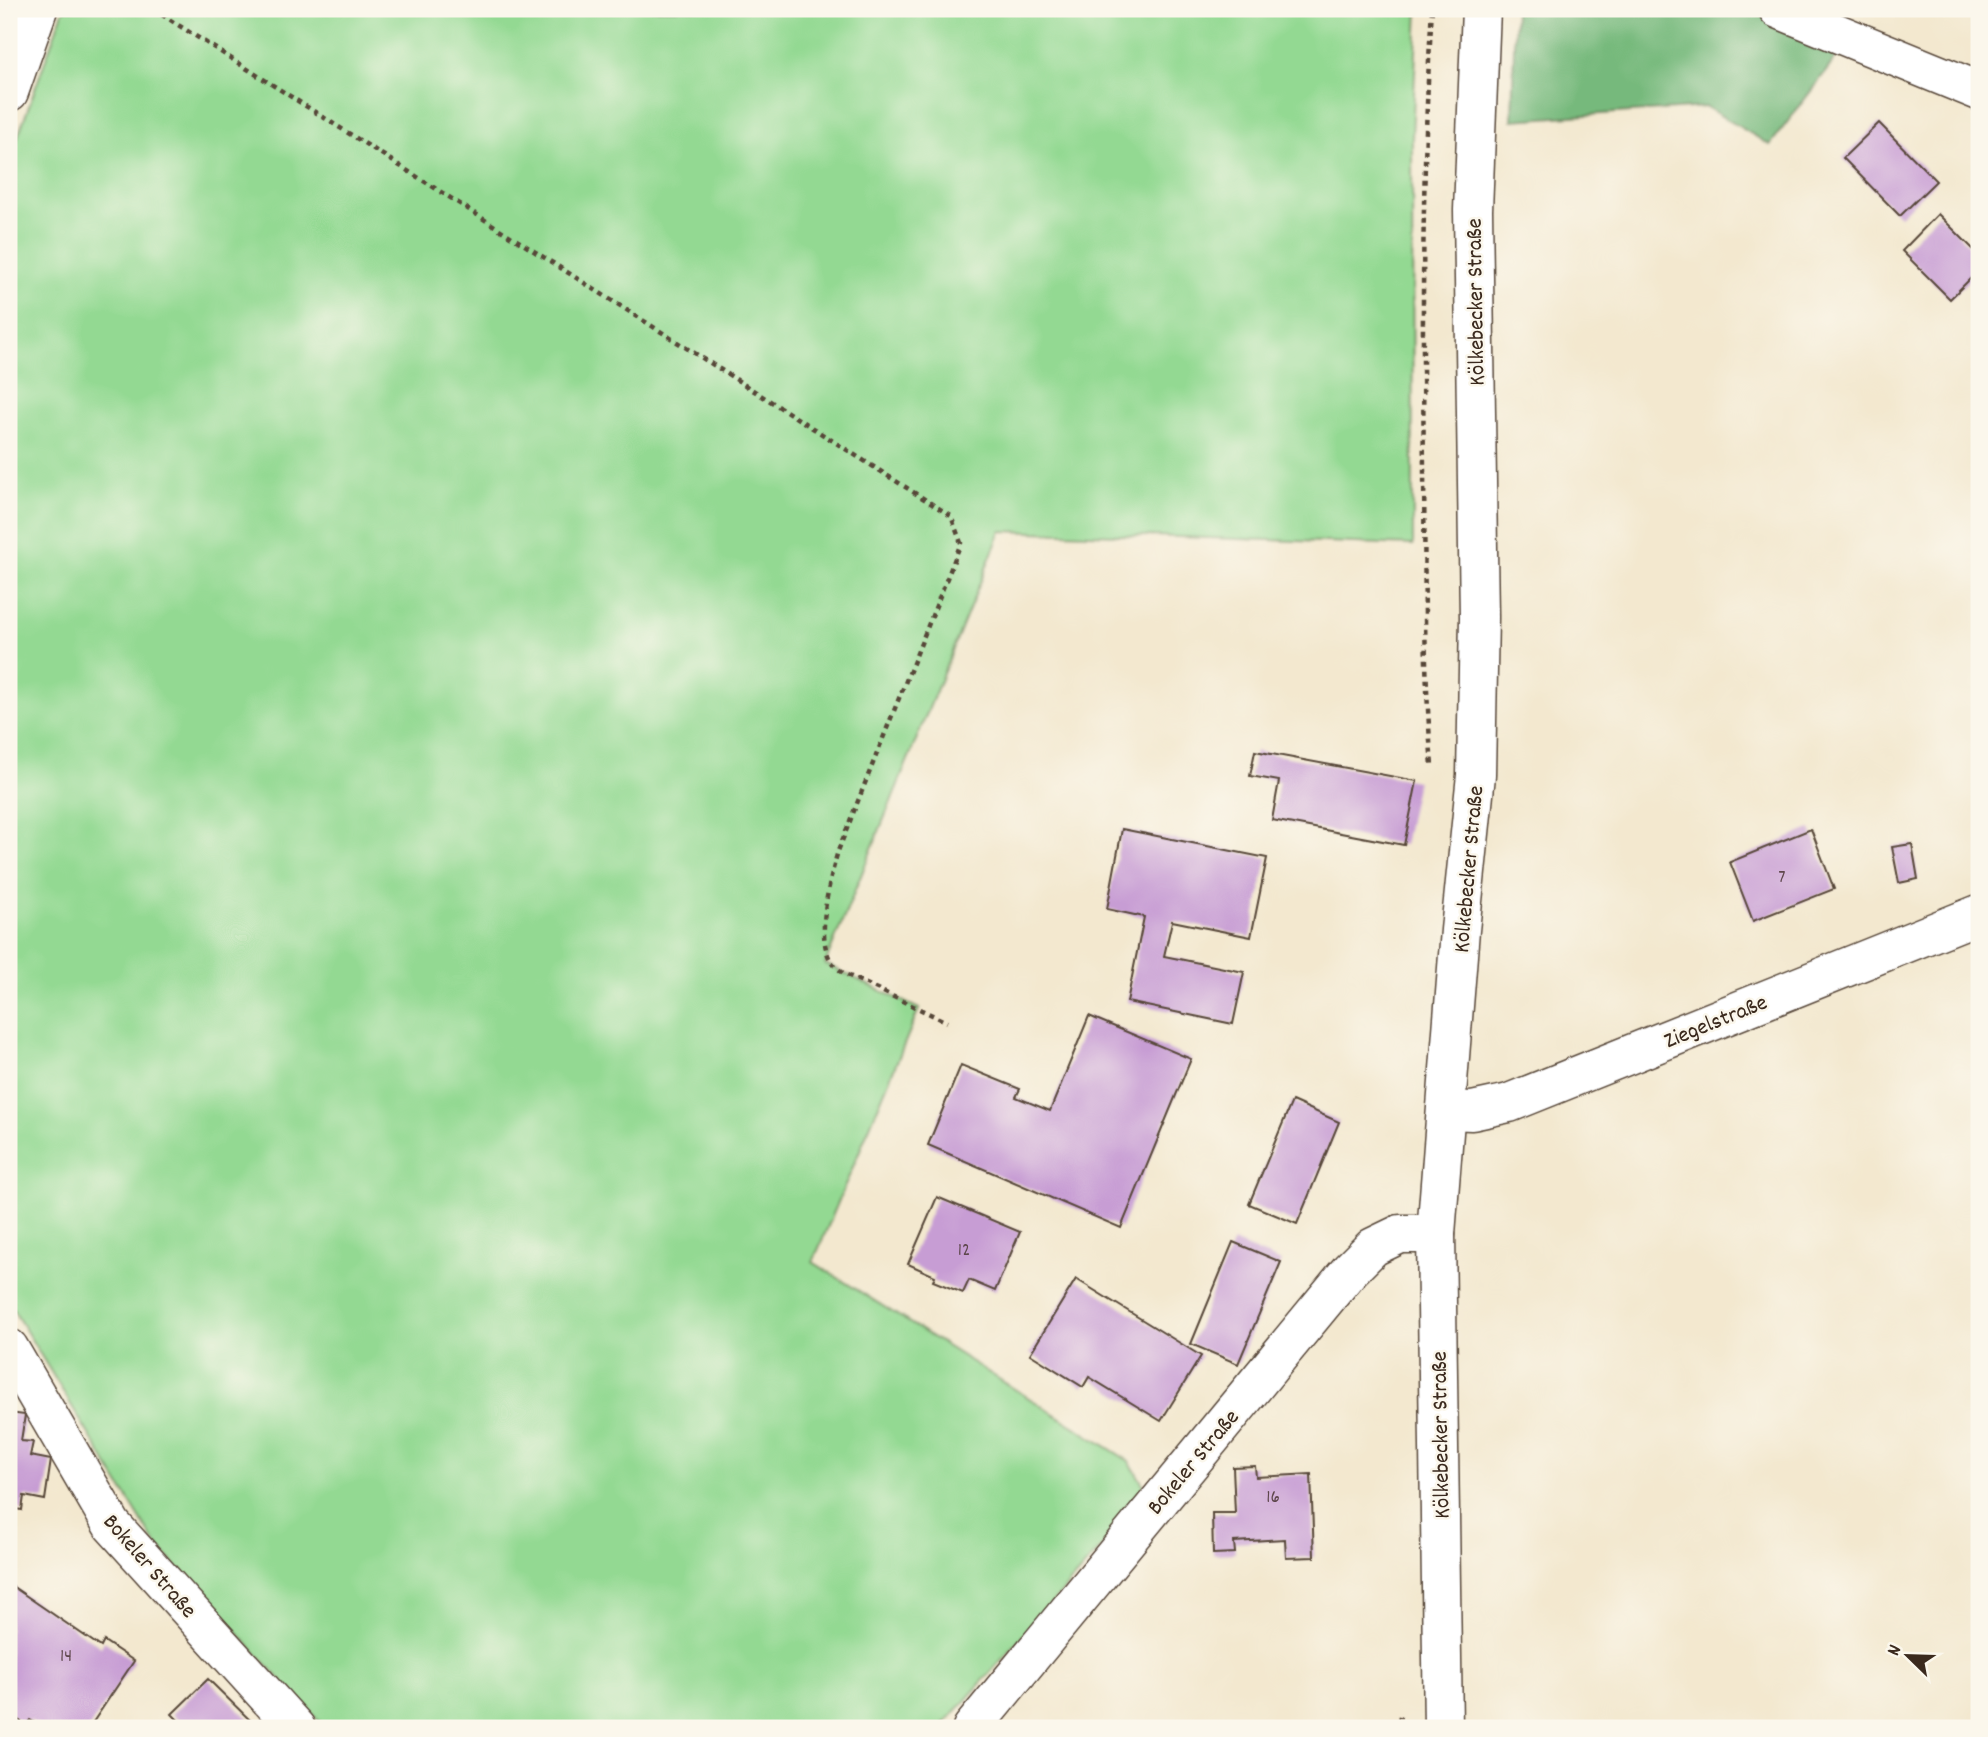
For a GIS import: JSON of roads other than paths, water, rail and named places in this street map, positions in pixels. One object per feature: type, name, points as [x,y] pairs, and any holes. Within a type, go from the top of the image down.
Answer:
[{"type":"street","points":[[9,92],[38,9]]},
{"type":"street","name":"Kölkebecker Straße","points":[[1443,1728],[1436,1234],[1460,930],[1476,775],[1479,617],[1473,210],[1481,9]]},
{"type":"street","points":[[1778,9],[1979,90]]},
{"type":"street","name":"Ziegelstraße","points":[[1447,1110],[1472,1111],[1509,1103],[1979,914]]},
{"type":"street","name":"Bokeler Straße","points":[[972,1728],[1350,1270],[1373,1247],[1400,1234],[1436,1234]]},
{"type":"street","name":"Bokeler Straße","points":[[9,1348],[112,1525],[296,1728]]}]
